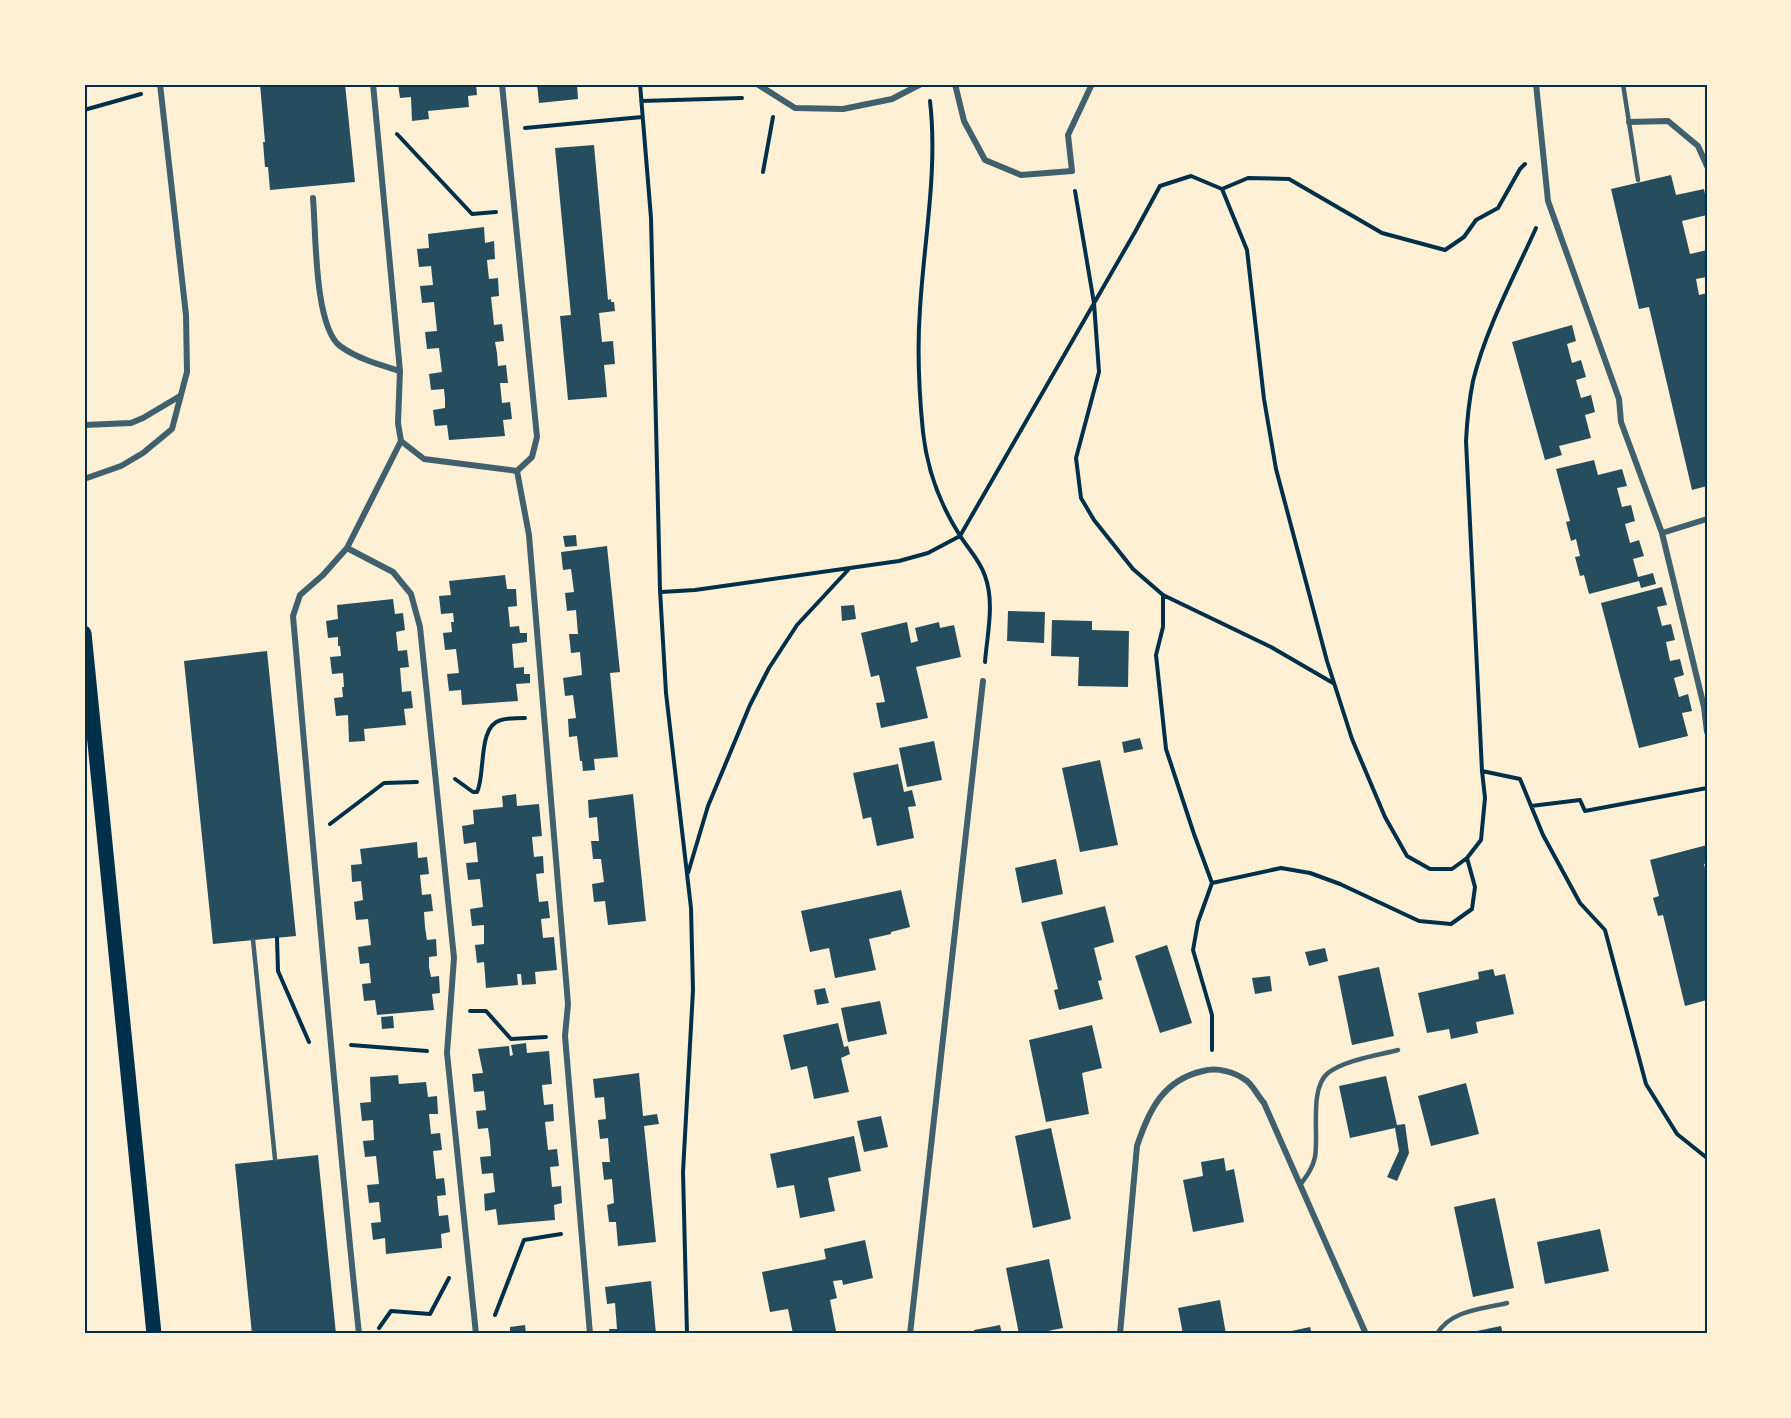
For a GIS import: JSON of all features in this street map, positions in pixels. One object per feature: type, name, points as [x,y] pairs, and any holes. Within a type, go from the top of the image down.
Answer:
[{"type":"main road","points":[[84,633],[154,1334]]},
{"type":"street","points":[[84,479],[121,466],[143,453],[172,429],[187,372],[186,315],[160,84]]},
{"type":"street","points":[[359,1334],[339,1140],[293,616],[300,595],[323,575],[347,548],[401,441],[398,423],[400,371],[374,84]]},
{"type":"street","points":[[502,84],[537,436],[531,457],[517,471]]},
{"type":"street","points":[[757,84],[795,108],[843,110],[892,99],[921,84]]},
{"type":"street","points":[[955,84],[964,121],[985,160],[1021,175],[1072,171],[1068,135],[1092,84]]},
{"type":"street","points":[[1536,84],[1548,201],[1618,399],[1621,422],[1662,533],[1704,706],[1707,732]]},
{"type":"street","points":[[1629,122],[1668,121],[1698,146],[1707,166]]},
{"type":"street","points":[[313,198],[322,309],[330,334],[339,345],[357,357],[400,371]]},
{"type":"street","points":[[84,425],[131,423],[144,418],[180,396]]},
{"type":"street","points":[[401,441],[424,459],[517,471]]},
{"type":"street","points":[[517,471],[529,535],[568,1004],[565,1036],[590,1334]]},
{"type":"street","points":[[1662,533],[1707,519]]},
{"type":"street","points":[[347,548],[393,572],[411,594],[420,627],[454,958],[447,1053],[476,1334]]},
{"type":"street","points":[[909,1334],[983,681]]},
{"type":"street","points":[[1120,1334],[1137,1146],[1146,1119],[1161,1096],[1178,1079],[1211,1069],[1234,1073],[1248,1082],[1264,1103],[1366,1334]]},
{"type":"lane","points":[[1623,84],[1638,180]]},
{"type":"lane","points":[[253,940],[275,1159]]},
{"type":"lane","points":[[1300,1185],[1315,1157],[1318,1095],[1322,1080],[1328,1072],[1340,1066],[1398,1050]]},
{"type":"lane","points":[[1437,1334],[1442,1326],[1455,1316],[1508,1303]]},
{"type":"path","points":[[640,84],[651,219],[661,592],[666,693],[691,908],[693,990],[683,1172],[687,1334]]},
{"type":"path","points":[[929,93],[933,131],[931,187],[920,311],[923,433],[935,484],[945,510],[960,536],[973,552],[986,577],[990,600],[983,681]]},
{"type":"path","points":[[84,110],[141,94]]},
{"type":"path","points":[[641,101],[777,97],[763,172]]},
{"type":"path","points":[[507,130],[642,117]]},
{"type":"path","points":[[379,134],[396,132],[472,214],[514,211]]},
{"type":"path","points":[[1222,189],[1248,178],[1289,179],[1382,233],[1445,250],[1464,237],[1476,220],[1498,207],[1520,169],[1543,150]]},
{"type":"path","points":[[1072,171],[1094,303],[1099,372],[1076,458],[1081,498],[1094,520],[1133,568],[1163,595],[1271,647],[1334,684]]},
{"type":"path","points":[[661,592],[695,590],[899,561],[928,553],[960,536],[1160,186],[1191,176],[1222,189],[1247,250],[1264,399],[1276,469],[1334,684],[1352,740],[1385,817],[1407,856],[1430,869],[1452,869],[1467,858],[1481,840],[1485,798],[1466,441],[1467,417],[1473,381],[1491,327],[1548,201]]},
{"type":"path","points":[[687,876],[711,797],[750,705],[769,668],[797,625],[848,570]]},
{"type":"path","points":[[1163,595],[1163,627],[1156,655],[1166,749],[1212,883],[1198,922],[1193,950],[1212,1015],[1211,1069]]},
{"type":"path","points":[[435,779],[443,774],[452,777],[473,792],[477,792],[489,728],[500,720],[544,715]]},
{"type":"path","points":[[1482,771],[1520,779],[1543,835],[1580,903],[1605,930],[1646,1084],[1677,1134],[1707,1158]]},
{"type":"path","points":[[313,837],[384,783],[418,782]]},
{"type":"path","points":[[1531,806],[1580,800],[1585,811],[1707,788]]},
{"type":"path","points":[[1212,883],[1281,868],[1310,873],[1340,884],[1419,921],[1450,924],[1472,909],[1475,887],[1467,858]]},
{"type":"path","points":[[277,938],[278,971],[318,1063],[334,1067]]},
{"type":"path","points":[[486,1011],[511,1039],[565,1036]]},
{"type":"path","points":[[332,1043],[447,1053]]},
{"type":"path","points":[[494,1318],[524,1240],[582,1231]]},
{"type":"path","points":[[375,1334],[391,1311],[430,1314],[467,1245]]},
{"type":"building","points":[[260,84],[345,84],[355,182],[270,190],[268,167],[265,167]]},
{"type":"building","points":[[398,84],[476,84],[477,95],[468,96],[469,107],[428,111],[429,119],[412,121],[411,97],[400,98]]},
{"type":"building","points":[[537,84],[577,84],[578,99],[539,103]]},
{"type":"building","points":[[594,145],[608,300],[611,299],[611,302],[614,302],[615,311],[599,313],[602,342],[613,341],[615,364],[604,365],[607,397],[568,400],[560,316],[571,315],[555,148]]},
{"type":"building","points":[[1671,175],[1676,195],[1704,189],[1707,204],[1707,215],[1682,221],[1690,254],[1707,250],[1707,277],[1696,279],[1699,295],[1707,293],[1707,486],[1692,490],[1649,307],[1639,309],[1611,189]]},
{"type":"building","points":[[484,227],[485,243],[494,241],[495,259],[487,260],[488,270],[489,279],[498,278],[499,296],[491,297],[494,325],[502,324],[504,341],[495,342],[498,366],[506,365],[508,383],[500,383],[502,403],[510,402],[512,419],[503,420],[505,436],[449,440],[447,425],[435,426],[433,410],[445,408],[444,389],[431,390],[429,374],[442,372],[439,348],[427,349],[425,332],[437,331],[434,302],[422,303],[420,286],[433,285],[431,266],[419,267],[417,249],[429,248],[428,234]]},
{"type":"building","points":[[1572,325],[1576,341],[1567,344],[1572,363],[1581,360],[1586,377],[1576,380],[1581,398],[1591,395],[1595,412],[1585,415],[1591,438],[1559,446],[1562,455],[1545,460],[1512,342]]},
{"type":"building","points":[[1594,460],[1598,475],[1622,469],[1627,486],[1617,488],[1622,507],[1631,505],[1635,521],[1625,524],[1630,543],[1639,540],[1644,556],[1633,559],[1638,577],[1653,573],[1656,584],[1641,588],[1639,581],[1589,594],[1584,575],[1580,576],[1575,557],[1580,556],[1576,539],[1571,541],[1566,522],[1570,521],[1556,469]]},
{"type":"building","points":[[576,535],[577,546],[565,547],[563,536]]},
{"type":"building","points":[[607,546],[620,672],[610,673],[618,757],[594,759],[595,770],[583,771],[577,736],[569,737],[568,719],[576,718],[573,695],[565,696],[563,678],[582,675],[580,652],[571,653],[569,634],[578,634],[576,610],[567,611],[565,593],[574,592],[571,569],[563,570],[561,552]]},
{"type":"building","points":[[505,575],[507,589],[516,589],[517,606],[508,607],[510,627],[519,626],[520,633],[527,633],[527,642],[512,644],[514,668],[524,667],[524,674],[530,674],[530,683],[516,684],[518,701],[462,705],[461,690],[449,691],[447,674],[459,673],[456,649],[445,650],[443,633],[452,632],[453,613],[441,614],[439,596],[451,595],[449,581]]},
{"type":"building","points":[[1662,587],[1667,605],[1657,607],[1662,626],[1671,624],[1675,640],[1666,642],[1670,661],[1680,659],[1684,675],[1674,678],[1679,697],[1688,694],[1692,711],[1682,713],[1688,736],[1639,748],[1601,603]]},
{"type":"building","points":[[393,599],[395,614],[403,613],[405,630],[396,632],[398,651],[407,650],[409,667],[400,668],[402,692],[411,691],[413,708],[404,709],[406,725],[364,729],[365,741],[349,742],[348,715],[336,716],[334,698],[343,697],[343,673],[332,674],[330,657],[341,656],[340,646],[338,646],[338,637],[328,638],[326,621],[338,619],[337,605]]},
{"type":"building","points":[[854,605],[856,619],[842,621],[841,606]]},
{"type":"building","points":[[1008,611],[1045,612],[1044,643],[1007,641]]},
{"type":"building","points":[[1052,620],[1092,621],[1092,630],[1129,631],[1128,687],[1078,686],[1079,657],[1051,656]]},
{"type":"building","points":[[907,622],[911,643],[918,641],[915,628],[939,622],[940,628],[954,625],[961,657],[916,667],[928,718],[881,728],[876,703],[885,702],[879,675],[871,677],[861,633]]},
{"type":"building","points":[[267,651],[296,936],[213,944],[184,661]]},
{"type":"building","points":[[1140,738],[1143,749],[1124,753],[1122,742]]},
{"type":"building","points":[[934,741],[942,780],[907,787],[899,748]]},
{"type":"building","points":[[1100,760],[1118,845],[1080,852],[1062,768]]},
{"type":"building","points":[[898,764],[904,792],[912,790],[916,806],[908,807],[914,838],[877,846],[871,817],[863,819],[853,773]]},
{"type":"building","points":[[516,794],[517,806],[539,804],[542,836],[532,837],[534,857],[543,856],[544,873],[536,874],[539,902],[548,901],[550,918],[541,919],[543,938],[554,937],[557,970],[535,972],[536,984],[522,985],[521,974],[517,974],[518,985],[486,988],[484,962],[477,963],[475,945],[484,944],[484,925],[472,926],[470,909],[483,907],[480,879],[468,880],[466,863],[478,862],[476,842],[464,844],[462,826],[474,824],[473,810],[503,807],[502,796]]},
{"type":"building","points":[[633,794],[646,921],[608,925],[605,901],[594,902],[592,884],[604,882],[601,859],[593,859],[591,841],[599,841],[597,817],[589,818],[588,800]]},
{"type":"building","points":[[417,842],[418,858],[427,857],[429,874],[420,875],[422,895],[431,894],[433,911],[424,912],[425,927],[427,940],[436,939],[437,956],[429,957],[429,967],[431,977],[439,976],[440,993],[432,994],[434,1010],[377,1015],[375,1000],[364,1001],[362,984],[371,983],[369,963],[360,964],[358,947],[371,945],[368,919],[356,920],[354,902],[363,900],[361,881],[352,882],[351,865],[362,864],[360,849]]},
{"type":"building","points":[[1707,845],[1707,863],[1704,864],[1707,875],[1707,1000],[1685,1006],[1663,915],[1658,916],[1653,898],[1659,896],[1650,860]]},
{"type":"building","points":[[1056,859],[1063,894],[1022,903],[1015,868]]},
{"type":"building","points":[[901,890],[910,927],[869,939],[876,970],[835,978],[829,948],[810,952],[801,911]]},
{"type":"building","points":[[1105,906],[1114,942],[1094,948],[1102,980],[1098,981],[1103,999],[1059,1010],[1054,990],[1058,989],[1041,922]]},
{"type":"building","points":[[1167,945],[1192,1023],[1160,1033],[1135,956]]},
{"type":"building","points":[[1325,948],[1328,961],[1309,966],[1305,952]]},
{"type":"building","points":[[1379,967],[1394,1036],[1352,1045],[1338,976]]},
{"type":"building","points":[[1493,969],[1495,976],[1505,974],[1514,1014],[1476,1022],[1478,1033],[1451,1039],[1449,1029],[1427,1033],[1418,993],[1479,979],[1478,972]]},
{"type":"building","points":[[1270,976],[1272,991],[1255,994],[1252,978]]},
{"type":"building","points":[[825,988],[829,1003],[817,1005],[814,990]]},
{"type":"building","points":[[880,1001],[887,1034],[848,1042],[841,1008]]},
{"type":"building","points":[[393,1016],[394,1028],[382,1029],[381,1017]]},
{"type":"building","points":[[838,1023],[844,1047],[848,1046],[850,1054],[841,1058],[849,1092],[814,1099],[807,1066],[791,1070],[783,1035]]},
{"type":"building","points":[[1092,1025],[1102,1068],[1082,1073],[1089,1114],[1046,1122],[1029,1040]]},
{"type":"building","points":[[526,1043],[527,1053],[549,1051],[552,1084],[542,1085],[544,1105],[553,1104],[554,1121],[545,1122],[548,1150],[557,1149],[559,1166],[550,1167],[552,1187],[561,1186],[562,1203],[554,1205],[555,1220],[498,1225],[496,1209],[485,1211],[484,1194],[495,1192],[493,1173],[482,1174],[480,1157],[491,1156],[490,1142],[488,1128],[478,1129],[476,1111],[486,1110],[484,1091],[474,1092],[472,1074],[483,1073],[478,1049],[509,1046],[510,1056],[513,1055],[511,1045]]},
{"type":"building","points":[[639,1073],[643,1116],[657,1114],[659,1124],[644,1126],[656,1242],[618,1246],[616,1222],[609,1222],[607,1205],[614,1203],[612,1179],[604,1180],[602,1162],[610,1162],[608,1138],[600,1139],[598,1120],[606,1119],[604,1097],[595,1098],[593,1079]]},
{"type":"building","points":[[398,1075],[399,1084],[426,1082],[428,1097],[437,1096],[438,1114],[429,1114],[431,1134],[440,1133],[442,1150],[433,1151],[436,1179],[444,1178],[446,1195],[437,1196],[439,1216],[448,1215],[450,1232],[441,1234],[442,1248],[386,1254],[385,1238],[373,1240],[371,1223],[381,1222],[379,1202],[369,1203],[367,1185],[379,1184],[376,1156],[365,1157],[363,1141],[374,1140],[373,1120],[362,1121],[360,1103],[371,1102],[370,1077]]},
{"type":"building","points":[[1386,1076],[1397,1125],[1405,1124],[1409,1153],[1397,1181],[1387,1177],[1399,1151],[1395,1128],[1350,1138],[1339,1086]]},
{"type":"building","points":[[1466,1083],[1479,1134],[1431,1146],[1418,1096]]},
{"type":"building","points":[[881,1116],[888,1147],[864,1152],[857,1121]]},
{"type":"building","points":[[1051,1128],[1071,1219],[1033,1228],[1015,1136]]},
{"type":"building","points":[[854,1136],[861,1171],[828,1178],[835,1211],[800,1218],[794,1185],[777,1188],[770,1154]]},
{"type":"building","points":[[318,1155],[336,1334],[252,1334],[235,1164]]},
{"type":"building","points":[[1224,1158],[1226,1171],[1234,1169],[1244,1222],[1193,1232],[1183,1180],[1203,1176],[1201,1162]]},
{"type":"building","points":[[1495,1198],[1514,1288],[1473,1297],[1454,1207]]},
{"type":"building","points":[[1600,1229],[1609,1271],[1545,1284],[1537,1242]]},
{"type":"building","points":[[865,1240],[873,1278],[843,1285],[842,1280],[833,1281],[837,1298],[830,1300],[836,1331],[793,1334],[788,1309],[770,1312],[762,1272],[826,1259],[824,1249]]},
{"type":"building","points":[[1049,1259],[1063,1328],[1033,1334],[1019,1334],[1006,1268]]},
{"type":"building","points":[[651,1281],[656,1334],[610,1334],[609,1329],[617,1329],[615,1303],[607,1304],[605,1287]]},
{"type":"building","points":[[1220,1300],[1226,1334],[1183,1334],[1178,1308]]},
{"type":"building","points":[[525,1325],[526,1334],[510,1334],[510,1327]]},
{"type":"building","points":[[1000,1325],[1002,1334],[974,1334],[974,1330]]},
{"type":"building","points":[[1501,1326],[1503,1334],[1467,1334],[1467,1333]]},
{"type":"building","points":[[1310,1327],[1312,1334],[1282,1334],[1282,1333]]}]
